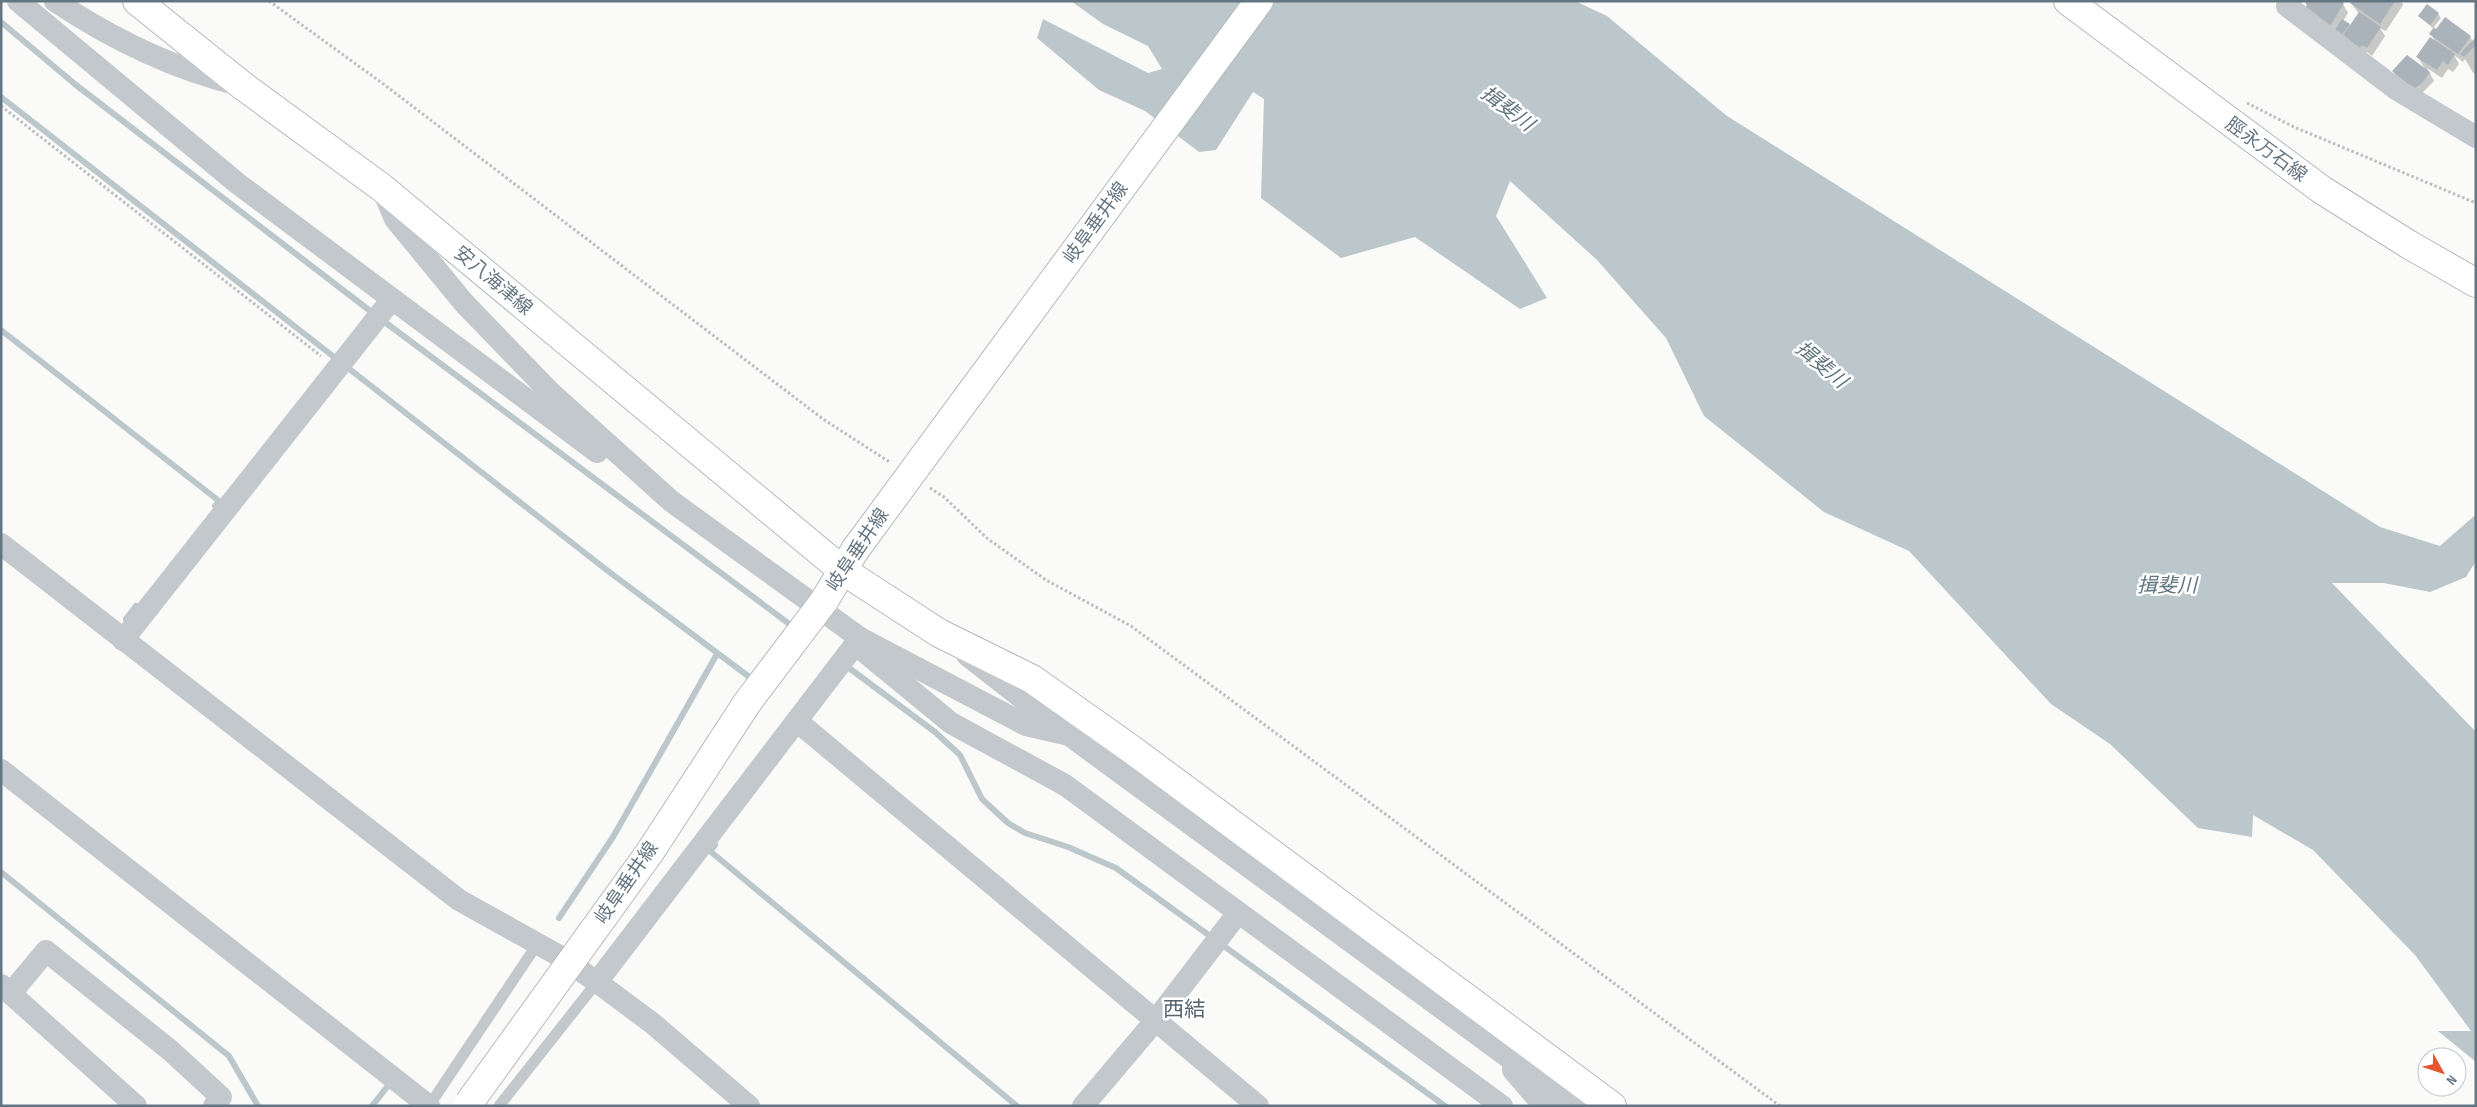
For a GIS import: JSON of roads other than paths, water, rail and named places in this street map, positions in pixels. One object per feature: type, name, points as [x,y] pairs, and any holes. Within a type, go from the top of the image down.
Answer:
[{"type":"main road","name":"安八海津線","points":[[137,1],[243,86],[381,187],[939,633],[1032,679],[1139,755],[1612,1106]]},
{"type":"main road","name":"岐阜垂井線","points":[[467,1104],[650,852],[747,703],[824,601],[849,560],[1259,1]]},
{"type":"main road","name":"脛永万石線","points":[[2068,1],[2322,190],[2408,244],[2476,283]]},
{"type":"street","points":[[18,1],[237,183],[601,455],[671,501],[860,638],[1026,725],[1069,735]]},
{"type":"street","points":[[55,1],[97,29],[200,76],[243,86]]},
{"type":"street","points":[[2291,1],[2288,6],[2396,89],[2476,137]]},
{"type":"street","points":[[381,187],[395,219],[464,303],[550,392],[671,501]]},
{"type":"street","points":[[123,640],[392,299]]},
{"type":"street","points":[[1,544],[459,900],[538,943],[597,982],[652,1023],[749,1106]]},
{"type":"street","points":[[939,633],[1069,735],[1575,1106]]},
{"type":"street","points":[[597,982],[798,722],[860,638]]},
{"type":"street","points":[[860,638],[862,651],[951,722],[1065,785],[1502,1106]]},
{"type":"street","points":[[798,722],[1258,1106]]},
{"type":"street","points":[[1,770],[429,1106]]},
{"type":"street","points":[[1084,1106],[1156,1020],[1238,913]]},
{"type":"street","points":[[136,1106],[6,989],[46,951],[170,1051],[221,1097],[214,1106]]},
{"type":"street","points":[[1493,1045],[1530,1092],[1544,1106]]},
{"type":"lane","points":[[429,1106],[538,943]]},
{"type":"lane","points":[[498,1106],[597,982]]},
{"type":"water","name":"揖斐川","points":[[1071,1],[1575,1],[1607,16],[1727,116],[2380,527],[2440,546],[2476,516],[2476,561],[2466,577],[2430,592],[2384,583],[2332,583],[2476,732],[2476,1062],[2467,1055],[2467,1047],[2458,1047],[2438,1031],[2471,1031],[2415,955],[2313,850],[2253,815],[2252,837],[2198,828],[2110,744],[2051,704],[1909,551],[1824,512],[1704,416],[1666,338],[1597,260],[1510,181],[1496,216],[1547,298],[1520,309],[1415,237],[1341,258],[1261,198],[1264,99],[1253,92],[1216,150],[1199,152],[1145,111],[1099,90],[1037,38],[1043,19],[1148,73],[1162,69],[1148,46],[1103,24]]},
{"type":"waterway","points":[[1,22],[76,85],[378,317],[796,629]]},
{"type":"waterway","points":[[1,97],[608,571],[756,682]]},
{"type":"waterway","points":[[1,330],[219,501],[215,506]]},
{"type":"waterway","points":[[126,619],[136,606]]},
{"type":"waterway","points":[[559,918],[613,837],[717,654]]},
{"type":"waterway","points":[[845,665],[935,732],[960,755],[982,799],[1008,823],[1025,833],[1068,847],[1116,868],[1445,1106]]},
{"type":"waterway","points":[[715,845],[710,851],[1017,1106]]},
{"type":"waterway","points":[[1,872],[229,1056],[258,1106]]},
{"type":"waterway","points":[[372,1106],[391,1082]]},
{"type":"district","name":"西結","points":[[1184,1009]]}]
